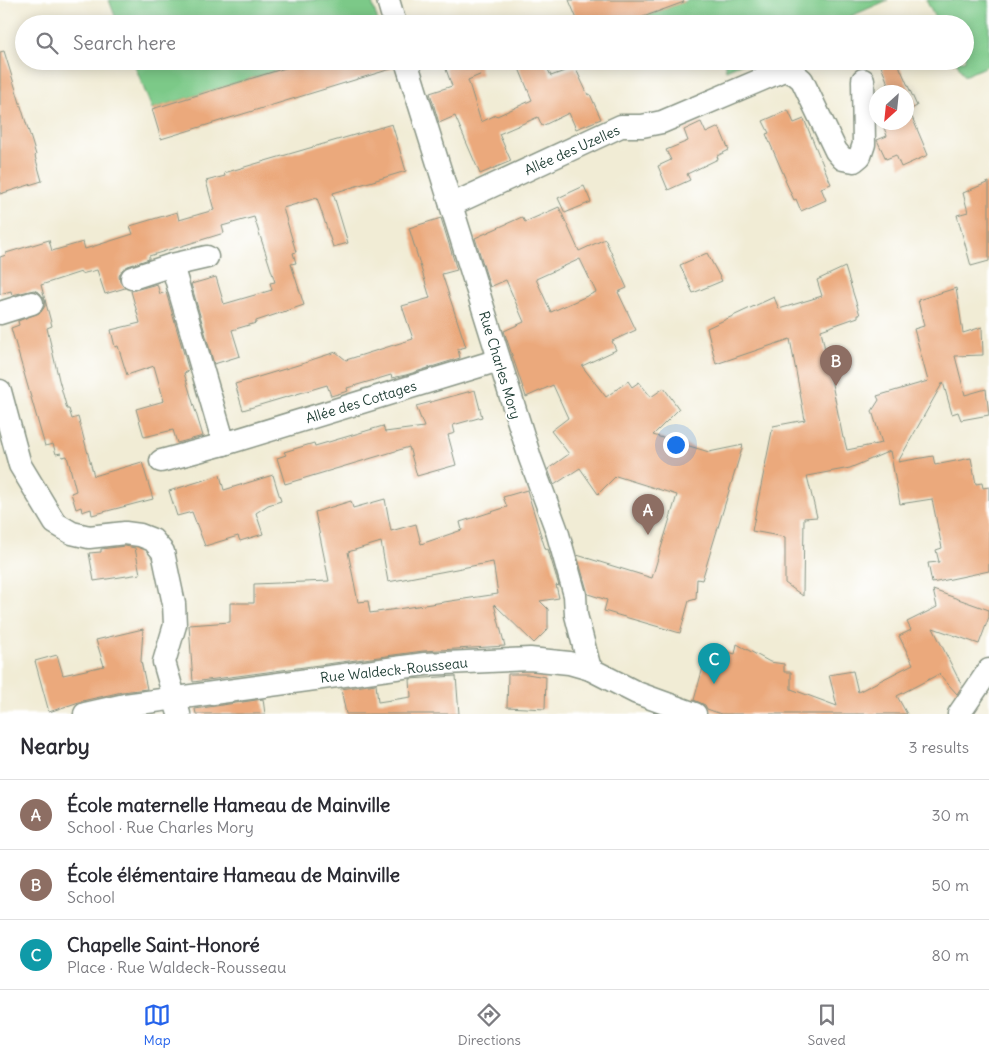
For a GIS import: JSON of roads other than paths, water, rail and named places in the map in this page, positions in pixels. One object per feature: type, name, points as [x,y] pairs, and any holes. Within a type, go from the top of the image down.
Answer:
[{"type":"street","points":[[388,0],[392,15]]},
{"type":"street","name":"Rue Charles Mory","points":[[409,70],[530,458],[557,531],[575,595],[576,615],[590,669]]},
{"type":"street","name":"Allée des Uzelles","points":[[450,204],[621,126],[642,126],[662,122],[784,70],[795,74],[802,80],[836,152],[843,159],[854,161],[860,156],[864,144],[863,80]]},
{"type":"street","points":[[132,278],[172,265],[207,257]]},
{"type":"street","points":[[172,265],[224,444]]},
{"type":"street","points":[[0,313],[32,303]]},
{"type":"street","name":"Allée des Cottages","points":[[161,462],[499,360]]},
{"type":"street","points":[[0,391],[20,465],[55,523],[72,533],[89,537],[125,533],[140,534],[153,540],[163,552],[174,604],[175,625],[164,662],[177,706]]},
{"type":"street","name":"Rue Waldeck-Rousseau","points":[[86,714],[125,704],[177,706],[434,664],[530,659],[569,663],[590,669],[637,693],[695,714]]},
{"type":"street","points":[[959,714],[982,695],[989,670]]},
{"type":"place","name":"École élémentaire Hameau de Mainville","points":[[836,386]]},
{"type":"place","name":"École maternelle Hameau de Mainville","points":[[648,535]]},
{"type":"place","name":"Chapelle Saint-Honoré","points":[[714,684]]}]
